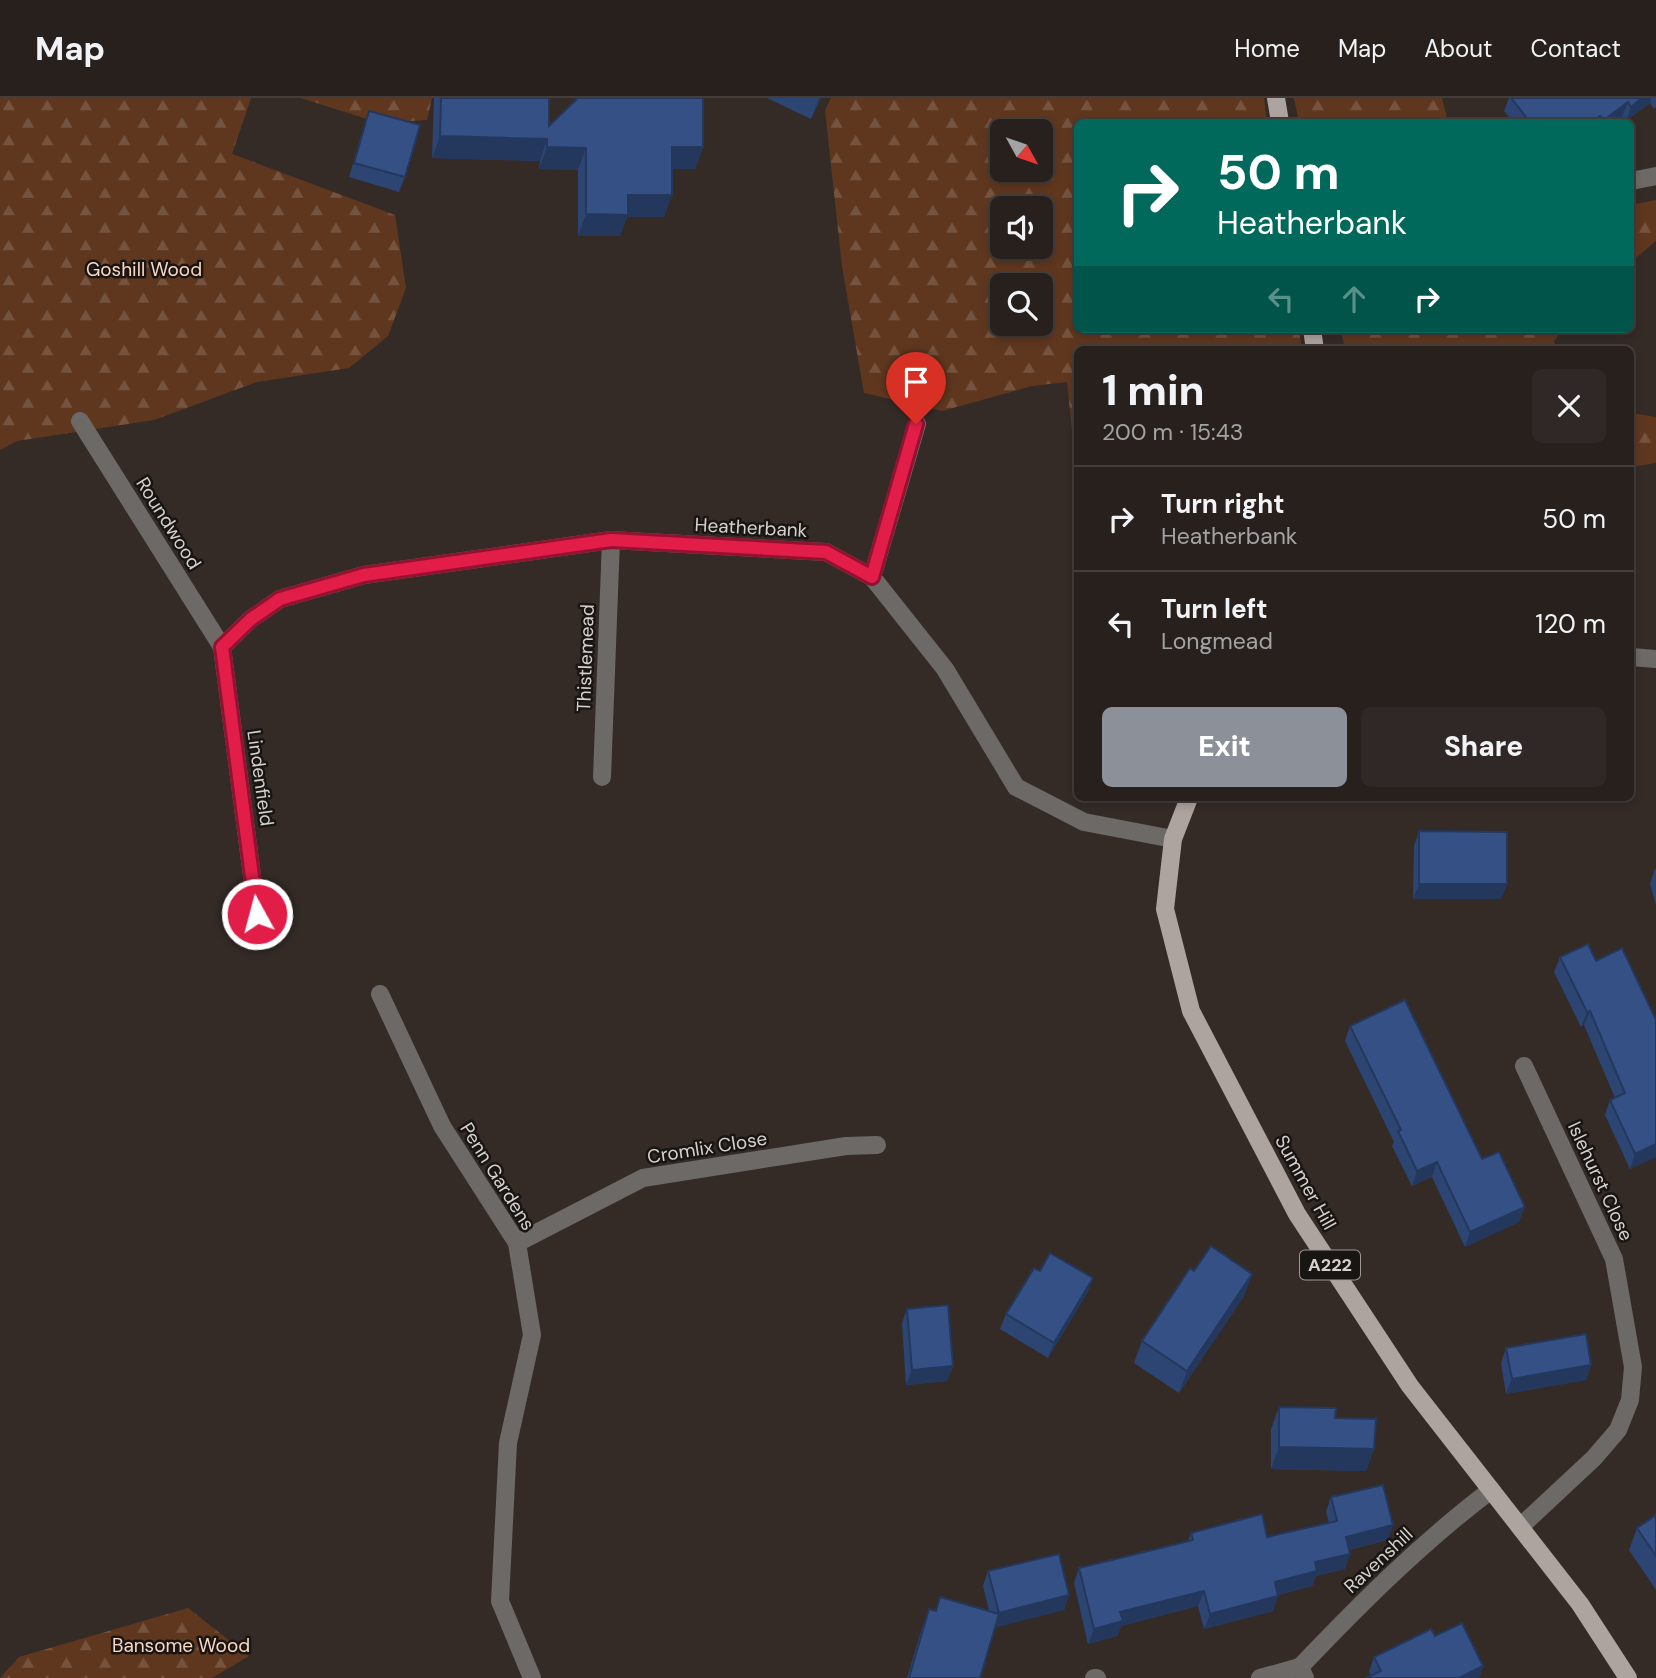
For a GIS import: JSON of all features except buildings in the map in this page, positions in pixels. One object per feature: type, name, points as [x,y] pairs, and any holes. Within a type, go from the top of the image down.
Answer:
[{"type":"main road","points":[[1276,98],[1280,119]]},
{"type":"main road","name":"Summer Hill","points":[[1188,801],[1173,839],[1165,909],[1191,1011],[1297,1214],[1409,1386],[1580,1604],[1629,1678]]},
{"type":"street","points":[[1634,180],[1656,176]]},
{"type":"street","name":"Roundwood","points":[[80,421],[222,647]]},
{"type":"street","points":[[872,577],[916,424]]},
{"type":"street","name":"Heatherbank","points":[[222,647],[251,619],[280,599],[364,575],[611,540],[826,552],[872,577],[945,669],[1016,787],[1084,822],[1173,839]]},
{"type":"street","name":"Thistlemead","points":[[602,777],[611,540]]},
{"type":"street","name":"Lindenfield","points":[[222,647],[257,914]]},
{"type":"street","points":[[1634,657],[1656,659]]},
{"type":"street","name":"Penn Gardens","points":[[380,994],[442,1126],[517,1242],[532,1335],[508,1443],[500,1601],[532,1678]]},
{"type":"street","name":"Islehurst Close","points":[[1520,1527],[1594,1458],[1618,1430],[1630,1400],[1633,1367],[1614,1259],[1524,1066]]},
{"type":"street","name":"Cromlix Close","points":[[517,1242],[643,1178],[846,1146],[877,1145]]},
{"type":"street","name":"Ravenshill","points":[[1260,1678],[1302,1672],[1348,1617],[1446,1524],[1491,1490]]},
{"type":"green space","name":"Goshill Wood","points":[[0,98],[251,98],[232,154],[395,215],[406,288],[388,336],[349,368],[257,382],[154,420],[17,441],[0,450]]},
{"type":"green space","points":[[301,98],[432,98],[427,120],[379,123]]},
{"type":"green space","points":[[831,98],[1264,98],[1267,119],[1074,119],[1074,333],[1300,333],[1301,346],[1074,346],[1074,450],[1067,382],[1032,386],[942,411],[864,393],[842,266],[825,110]]},
{"type":"green space","points":[[1294,98],[1442,98],[1447,119],[1298,119]]},
{"type":"green space","points":[[1656,200],[1656,241],[1634,259],[1634,204]]},
{"type":"green space","points":[[1342,333],[1560,333],[1554,341],[1555,346],[1344,346]]},
{"type":"green space","points":[[1634,413],[1656,417],[1656,463],[1634,467]]},
{"type":"green space","name":"Bansome Wood","points":[[188,1608],[249,1656],[212,1678],[0,1678],[19,1657]]},
{"type":"route","points":[[257,914],[222,647],[251,619],[280,599],[364,575],[611,540],[826,552],[872,577],[916,424]]}]
